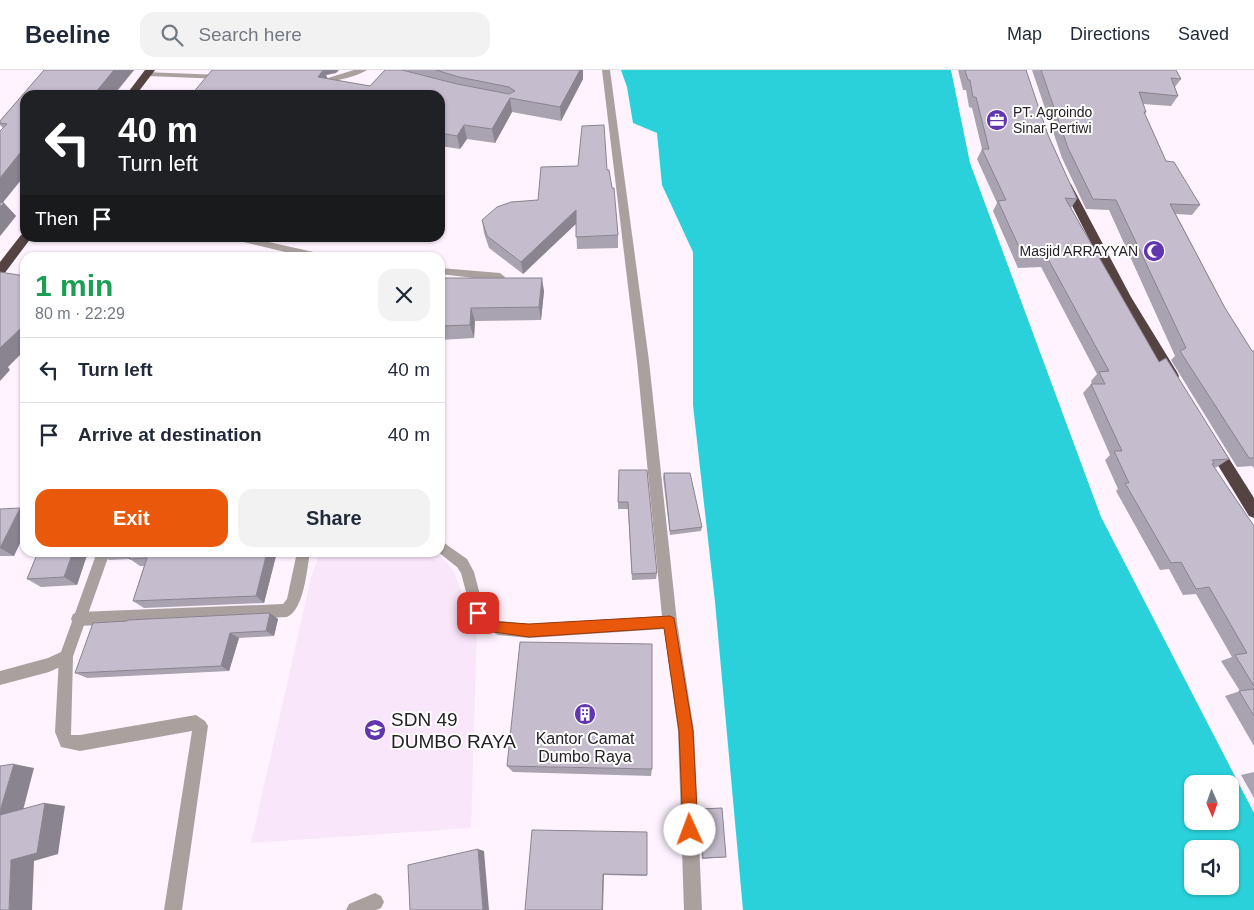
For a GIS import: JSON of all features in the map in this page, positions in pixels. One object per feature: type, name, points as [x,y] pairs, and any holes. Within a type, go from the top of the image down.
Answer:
[{"type":"highway","points":[[135,90],[149,72]]},
{"type":"highway","points":[[1060,168],[1067,186],[1125,298],[1178,385]]},
{"type":"highway","points":[[0,271],[22,242]]},
{"type":"highway","points":[[1208,436],[1254,511]]},
{"type":"street","points":[[307,80],[328,80],[363,70]]},
{"type":"street","points":[[606,70],[643,361],[670,622],[686,731],[693,910]]},
{"type":"street","points":[[149,72],[232,77]]},
{"type":"street","points":[[257,242],[301,252]]},
{"type":"street","points":[[445,271],[500,277]]},
{"type":"street","points":[[445,550],[462,563],[467,572],[478,613],[484,620],[498,628],[529,631],[670,622]]},
{"type":"street","points":[[102,557],[78,619],[66,657],[63,732],[66,742],[80,742],[188,724],[196,723],[200,726],[173,910]]},
{"type":"street","points":[[78,619],[287,610],[294,602],[303,557]]},
{"type":"street","points":[[0,678],[49,665],[66,657]]},
{"type":"street","points":[[355,910],[375,902]]},
{"type":"shaded area","name":"SDN 49 DUMBO RAYA","points":[[319,557],[442,557],[453,570],[477,631],[471,828],[251,843],[311,578]]},
{"type":"water","points":[[621,70],[951,70],[970,163],[1101,517],[1234,775],[1184,775],[1184,830],[1239,830],[1239,784],[1254,813],[1254,910],[743,910],[715,602],[693,405],[693,252],[662,185],[657,133],[633,123],[627,87]]},
{"type":"building","points":[[44,70],[114,70],[97,90],[27,90]]},
{"type":"building","points":[[212,70],[323,70],[318,77],[370,86],[385,70],[402,70],[457,84],[509,94],[515,91],[509,87],[459,77],[436,70],[580,70],[560,107],[510,98],[492,129],[464,125],[457,136],[445,134],[445,90],[195,90]]},
{"type":"building","points":[[965,70],[1026,70],[1048,135],[1077,199],[1065,198],[1159,362],[1166,358],[1229,459],[1212,460],[1214,463],[1212,464],[1254,526],[1254,686],[1235,655],[1247,653],[1209,587],[1196,589],[1181,562],[1171,563],[1125,483],[1129,483],[1114,451],[1122,451],[1091,384],[1105,384],[1099,372],[1109,371],[1047,257],[1024,258],[998,201],[1006,200],[982,149],[989,149],[976,97],[973,97],[970,80],[968,80]]},
{"type":"building","points":[[1041,70],[1176,70],[1181,79],[1171,78],[1178,96],[1139,92],[1146,112],[1144,112],[1166,161],[1174,162],[1200,205],[1170,204],[1225,308],[1252,351],[1254,351],[1254,458],[1249,458],[1180,351],[1186,348],[1116,200],[1093,199],[1068,148]]},
{"type":"building","points":[[20,98],[20,153],[0,178],[0,131],[7,124],[0,123]]},
{"type":"building","points":[[604,125],[607,170],[609,170],[612,188],[614,188],[618,235],[576,237],[576,210],[521,262],[487,236],[482,220],[497,207],[511,202],[538,200],[541,167],[578,166],[582,126]]},
{"type":"building","points":[[0,272],[20,275],[20,329],[0,348]]},
{"type":"building","points":[[445,278],[542,278],[539,307],[471,308],[470,325],[445,326]]},
{"type":"building","points":[[619,470],[647,470],[657,573],[632,574],[628,502],[618,502]]},
{"type":"building","points":[[664,473],[690,473],[702,527],[670,531]]},
{"type":"building","points":[[20,508],[0,548],[0,509]]},
{"type":"building","points":[[36,557],[71,557],[64,577],[27,579]]},
{"type":"building","points":[[130,557],[266,557],[256,596],[133,601],[147,558],[129,559]]},
{"type":"building","points":[[270,613],[266,631],[230,633],[221,666],[75,673],[93,623]]},
{"type":"building","name":"Kantor Camat Dumbo Raya","points":[[520,642],[652,644],[652,769],[507,766]]},
{"type":"building","points":[[1254,689],[1254,716],[1239,691]]},
{"type":"building","points":[[14,764],[0,811],[0,766]]},
{"type":"building","points":[[45,803],[37,853],[11,860],[9,910],[0,910],[0,815]]},
{"type":"building","points":[[722,808],[726,857],[703,858],[700,809]]},
{"type":"building","points":[[532,830],[647,832],[647,875],[603,874],[602,910],[525,910]]},
{"type":"building","points":[[478,849],[483,910],[410,910],[408,865]]},
{"type":"place","name":"PT. Agroindo Sinar Pertiwi","points":[[997,120]]},
{"type":"place","name":"Masjid ARRAYYAN","points":[[1154,251]]},
{"type":"place","name":"Kantor Camat Dumbo Raya","points":[[585,714]]},
{"type":"place","name":"SDN 49 DUMBO RAYA","points":[[375,730]]},
{"type":"route","points":[[478,613],[484,620],[498,628],[529,631],[670,622],[686,731],[690,830]]}]
